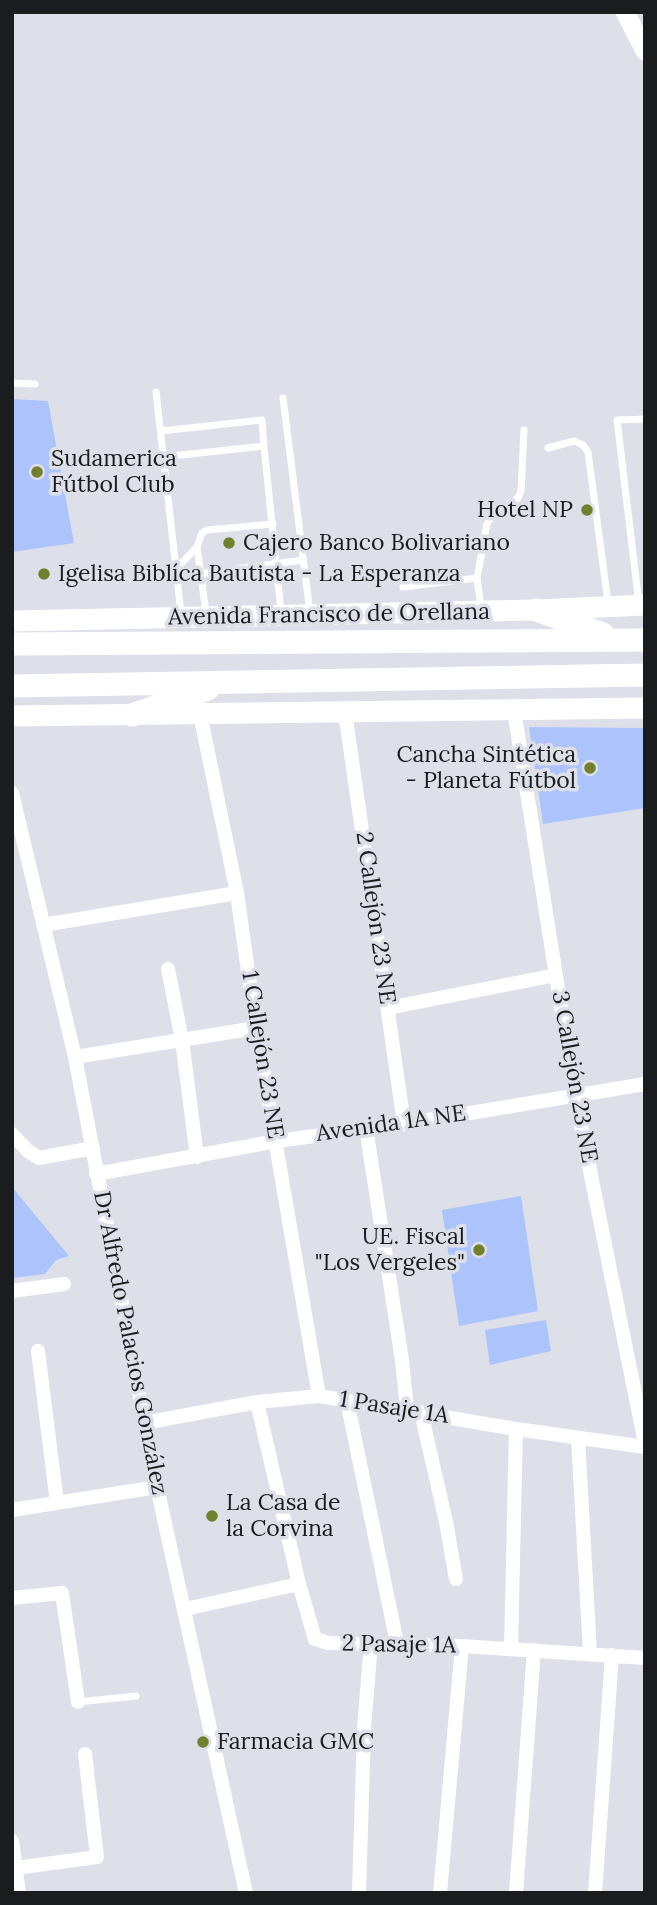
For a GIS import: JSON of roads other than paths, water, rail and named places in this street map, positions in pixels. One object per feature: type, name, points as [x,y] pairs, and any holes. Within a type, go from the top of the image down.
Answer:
[{"type":"highway","points":[[536,610],[590,631],[637,640]]},
{"type":"highway","name":"Avenida Francisco de Orellana","points":[[12,644],[637,640]]},
{"type":"highway","points":[[12,685],[645,675]]},
{"type":"highway","points":[[132,715],[237,681]]},
{"type":"main road","points":[[625,12],[645,51]]},
{"type":"main road","name":"Avenida Francisco de Orellana","points":[[12,621],[536,610],[642,605]]},
{"type":"main road","points":[[12,716],[645,708]]},
{"type":"street","name":"3 Callejón 23 NE","points":[[514,710],[575,1096],[645,1445]]},
{"type":"street","name":"2 Callejón 23 NE","points":[[345,712],[404,1124]]},
{"type":"street","name":"1 Callejón 23 NE","points":[[200,714],[237,893],[256,1028],[319,1396]]},
{"type":"street","name":"Dr Alfredo Palacios González","points":[[12,793],[75,1057],[157,1487],[246,1893]]},
{"type":"street","points":[[43,925],[237,893]]},
{"type":"street","points":[[168,970],[182,1040],[197,1157]]},
{"type":"street","points":[[388,1007],[556,975]]},
{"type":"street","points":[[75,1057],[256,1028]]},
{"type":"street","name":"Avenida 1A NE","points":[[96,1174],[277,1141],[404,1124],[645,1084]]},
{"type":"street","points":[[366,1128],[402,1360],[446,1522],[456,1578]]},
{"type":"street","points":[[12,1134],[39,1158],[93,1148]]},
{"type":"street","points":[[12,1291],[64,1284]]},
{"type":"street","points":[[38,1350],[57,1503]]},
{"type":"street","name":"1 Pasaje 1A","points":[[144,1423],[257,1402],[319,1396],[516,1429],[645,1445]]},
{"type":"street","points":[[347,1401],[397,1643]]},
{"type":"street","name":"2 Pasaje 1A","points":[[257,1402],[299,1584],[315,1639],[324,1643],[511,1648],[645,1658]]},
{"type":"street","points":[[511,1648],[516,1429]]},
{"type":"street","points":[[578,1438],[590,1653]]},
{"type":"street","points":[[12,1510],[157,1487]]},
{"type":"street","points":[[185,1609],[299,1584]]},
{"type":"street","points":[[12,1598],[62,1593],[78,1702]]},
{"type":"street","points":[[359,1893],[364,1728],[371,1643]]},
{"type":"street","points":[[440,1893],[461,1646]]},
{"type":"street","points":[[516,1893],[534,1650]]},
{"type":"street","points":[[595,1893],[612,1655]]},
{"type":"street","points":[[16,1868],[97,1857],[85,1754]]},
{"type":"street","points":[[12,1841],[19,1893]]},
{"type":"lane","points":[[12,383],[35,384]]},
{"type":"lane","points":[[156,391],[182,618]]},
{"type":"lane","points":[[283,398],[311,615]]},
{"type":"lane","points":[[642,605],[617,420],[645,419]]},
{"type":"lane","points":[[161,430],[262,421],[282,616]]},
{"type":"lane","points":[[481,611],[477,578],[487,524],[492,516],[518,498],[522,491],[524,430]]},
{"type":"lane","points":[[548,448],[573,441],[583,444],[588,452],[608,607]]},
{"type":"lane","points":[[163,457],[264,446]]},
{"type":"lane","points":[[206,617],[199,574],[198,538],[206,530],[273,524]]},
{"type":"lane","points":[[175,570],[197,547]]},
{"type":"lane","points":[[199,574],[303,560]]},
{"type":"lane","points":[[403,587],[477,578]]},
{"type":"lane","points":[[78,1702],[136,1696]]},
{"type":"place","name":"Sudamerica Fútbol Club","points":[[37,472]]},
{"type":"place","name":"Hotel NP","points":[[587,510]]},
{"type":"place","name":"Cajero Banco Bolivariano","points":[[229,543]]},
{"type":"place","name":"Igelisa Biblíca Bautista - La Esperanza","points":[[44,574]]},
{"type":"place","name":"Cancha Sintética - Planeta Fútbol","points":[[590,768]]},
{"type":"place","name":"UE. Fiscal \"Los Vergeles\"","points":[[479,1250]]},
{"type":"place","name":"La Casa de la Corvina","points":[[212,1516]]},
{"type":"place","name":"Farmacia GMC","points":[[203,1742]]}]
